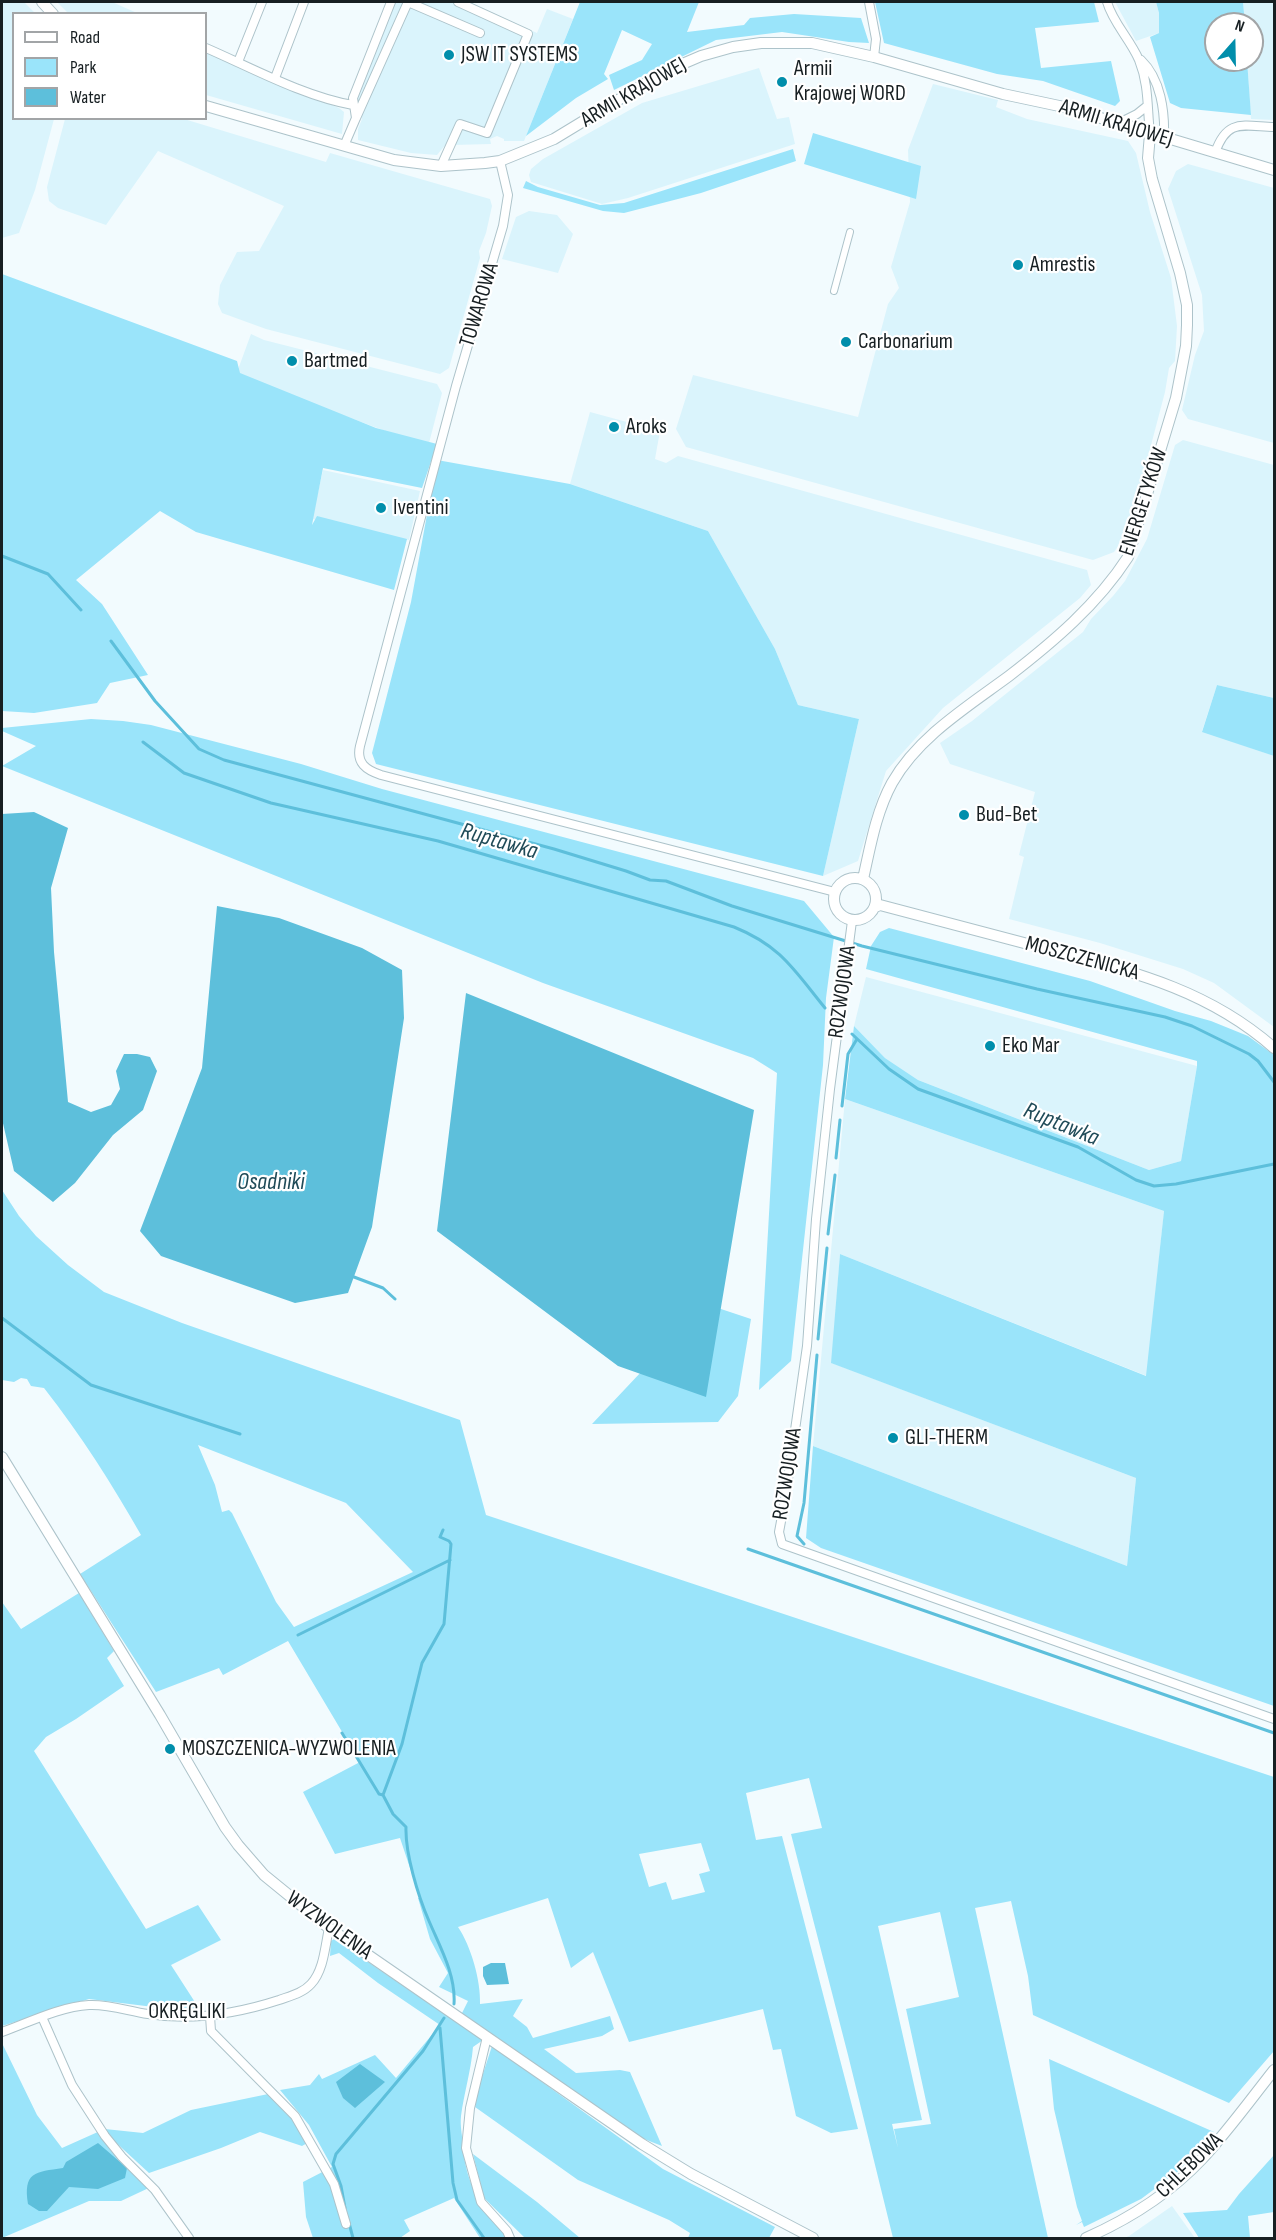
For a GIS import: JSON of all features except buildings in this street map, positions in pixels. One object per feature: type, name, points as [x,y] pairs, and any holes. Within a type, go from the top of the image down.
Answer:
[{"type":"street","points":[[238,62],[262,2]]},
{"type":"street","points":[[275,78],[304,2]]},
{"type":"street","points":[[356,118],[353,98],[391,2]]},
{"type":"street","points":[[441,166],[460,124],[487,133],[528,34],[458,2]]},
{"type":"street","points":[[869,2],[876,39],[874,57]]},
{"type":"street","points":[[1107,2],[1114,19],[1138,57],[1148,85],[1147,106],[1150,134]]},
{"type":"street","points":[[344,146],[408,3],[480,33]]},
{"type":"street","name":"ARMII KRAJOWEJ","points":[[207,106],[394,160],[441,166],[500,161],[554,139],[666,71],[712,53],[733,47],[773,42],[812,44],[874,57],[1003,94],[1064,107],[1275,170]]},
{"type":"street","points":[[207,48],[326,98],[353,105]]},
{"type":"street","points":[[1138,57],[1148,67],[1157,86],[1165,115],[1164,138]]},
{"type":"street","points":[[1116,124],[1137,114],[1147,106]]},
{"type":"street","points":[[1215,153],[1226,130],[1233,126],[1275,127]]},
{"type":"street","name":"ENERGETYKÓW","points":[[863,879],[877,822],[892,784],[907,763],[932,735],[1011,674],[1085,612],[1115,577],[1128,557],[1176,398],[1186,346],[1186,305],[1180,273],[1152,179],[1148,158],[1150,134]]},
{"type":"street","name":"TOWAROWA","points":[[500,161],[508,191],[506,212],[456,387],[358,752],[363,765],[370,772],[381,775],[835,892]]},
{"type":"street","points":[[834,291],[850,232]]},
{"type":"street","points":[[863,879],[873,887],[877,900],[875,907],[866,918],[852,921],[837,910],[834,904],[835,892],[843,881],[863,879]]},
{"type":"street","name":"MOSZCZENICKA","points":[[875,907],[880,905],[1140,974],[1205,1000],[1252,1029],[1275,1048]]},
{"type":"street","name":"ROZWOJOWA","points":[[852,921],[816,1218],[807,1346],[779,1532],[782,1544],[1275,1719]]},
{"type":"street","name":"WYZWOLENIA","points":[[2,1457],[238,1845],[264,1875],[329,1928],[672,2163],[733,2198],[813,2238]]},
{"type":"street","name":"OKRĘGLIKI","points":[[2,2032],[70,2008],[93,2005],[164,2016],[210,2016],[231,2013],[294,1995],[309,1986],[320,1967],[329,1928]]},
{"type":"street","points":[[210,2016],[211,2031],[295,2116],[334,2184],[346,2224]]},
{"type":"street","points":[[42,2017],[72,2085],[105,2136],[155,2190],[189,2238]]},
{"type":"street","points":[[487,2037],[470,2108],[466,2148],[481,2202],[507,2231],[510,2238]]},
{"type":"street","name":"CHLEBOWA","points":[[1086,2238],[1111,2227],[1148,2205],[1188,2173],[1220,2138],[1275,2070]]},
{"type":"shaded area","points":[[2,2],[24,2],[34,12],[12,12],[12,120],[54,120],[35,190],[19,233],[2,238]]},
{"type":"shaded area","points":[[57,2],[112,2],[135,12],[67,12]]},
{"type":"shaded area","points":[[391,2],[469,2],[537,33],[547,9],[573,19],[524,141],[504,141],[497,136],[490,139],[491,144],[453,145],[447,143],[437,155],[411,153],[358,140],[358,129],[362,119],[358,107],[351,101]]},
{"type":"shaded area","points":[[1115,2],[1156,2],[1159,13],[1159,33],[1136,41]]},
{"type":"shaded area","points":[[1243,2],[1274,2],[1274,120],[1251,119],[1248,72],[1264,72],[1264,12],[1244,12]]},
{"type":"shaded area","points":[[207,51],[339,108],[344,112],[342,134],[207,95]]},
{"type":"shaded area","points":[[759,68],[777,119],[789,117],[795,144],[628,198],[602,204],[531,182],[529,175],[531,169],[543,159],[642,103]]},
{"type":"shaded area","points":[[933,84],[998,100],[996,107],[1027,119],[1128,141],[1136,153],[1150,212],[1171,278],[1177,326],[1175,361],[1169,368],[1140,487],[1123,539],[1114,552],[1093,560],[686,447],[676,429],[693,375],[858,417],[888,304],[899,288],[891,267],[910,202],[908,150]]},
{"type":"shaded area","points":[[65,120],[187,120],[326,162],[330,153],[490,199],[492,206],[449,368],[440,374],[266,329],[222,313],[218,304],[220,285],[237,252],[259,251],[284,206],[158,151],[106,225],[58,208],[49,201],[47,187]]},
{"type":"shaded area","points":[[1188,164],[1274,188],[1274,443],[1188,419],[1182,410],[1195,355],[1204,331],[1202,295],[1168,189],[1176,171]]},
{"type":"shaded area","points":[[529,211],[557,215],[573,234],[558,273],[502,259],[516,217]]},
{"type":"shaded area","points":[[251,334],[264,340],[437,384],[442,393],[428,447],[236,375]]},
{"type":"shaded area","points":[[590,412],[660,431],[655,459],[666,463],[678,456],[1087,570],[1091,585],[1080,598],[943,708],[886,771],[858,861],[823,876],[859,719],[798,705],[775,649],[708,531],[570,484]]},
{"type":"shaded area","points":[[1183,440],[1274,465],[1274,698],[1217,685],[1202,731],[1274,756],[1274,1027],[1214,983],[1183,969],[1100,943],[1009,919],[1024,857],[1019,855],[1035,792],[950,764],[940,743],[972,721],[1083,632],[1091,619],[1113,596],[1125,581],[1147,539],[1175,445]]},
{"type":"shaded area","points":[[323,470],[420,491],[409,540],[312,519]]},
{"type":"shaded area","points":[[866,977],[1197,1066],[1181,1161],[1149,1170],[918,1080],[885,1058],[854,1026]]},
{"type":"shaded area","points":[[845,1099],[1164,1211],[1147,1376],[840,1254],[832,1363],[1136,1478],[1127,1566],[813,1446]]},
{"type":"shaded area","points":[[1172,2206],[1195,2238],[1124,2238],[1129,2236]]},
{"type":"green space","points":[[580,2],[699,2],[687,32],[744,25],[750,18],[794,14],[861,18],[869,43],[782,32],[716,40],[614,90],[609,75],[642,60],[652,44],[622,30],[604,74],[608,79],[576,98],[526,136]]},
{"type":"green space","points":[[875,2],[1094,2],[1099,22],[1035,28],[1041,68],[1111,61],[1120,101],[1115,106],[1043,81],[997,74],[884,43]]},
{"type":"green space","points":[[1156,2],[1243,2],[1244,12],[1204,12],[1204,72],[1248,72],[1251,115],[1181,108],[1170,103],[1150,37],[1159,33],[1159,13]]},
{"type":"green space","points":[[813,133],[921,166],[916,199],[804,164]]},
{"type":"green space","points":[[793,149],[796,161],[701,193],[624,213],[603,211],[523,188],[526,181],[538,187],[600,205],[624,203]]},
{"type":"green space","points":[[2,274],[237,361],[240,373],[376,428],[437,444],[422,488],[323,468],[312,525],[317,516],[407,539],[394,590],[196,532],[160,511],[76,580],[102,604],[148,675],[110,683],[97,703],[34,713],[2,711]]},
{"type":"green space","points":[[437,460],[570,484],[708,531],[775,649],[798,705],[859,719],[823,876],[376,764],[372,753],[411,602]]},
{"type":"green space","points":[[1217,685],[1274,698],[1274,756],[1202,732]]},
{"type":"green space","points":[[91,719],[151,725],[804,901],[834,937],[826,998],[823,1065],[791,1361],[759,1390],[777,1073],[753,1058],[543,983],[2,766],[36,746],[2,731],[2,728]]},
{"type":"green space","points":[[889,928],[1090,981],[1175,1011],[1211,1021],[1248,1036],[1274,1055],[1274,1706],[821,1548],[806,1538],[813,1446],[1127,1566],[1136,1478],[831,1363],[840,1254],[1146,1376],[1164,1211],[845,1099],[854,1026],[885,1058],[918,1080],[1149,1170],[1181,1161],[1197,1066],[1197,1061],[866,969],[871,946],[880,932]]},
{"type":"green space","points":[[2,1190],[36,1236],[68,1265],[104,1292],[182,1323],[460,1420],[486,1515],[1274,1777],[1274,2051],[1229,2103],[1033,2015],[1028,1976],[1011,1901],[975,1908],[1048,2238],[893,2238],[791,1834],[822,1828],[809,1778],[746,1793],[756,1840],[782,1836],[858,2129],[831,2133],[796,2116],[781,2049],[773,2050],[763,2009],[629,2042],[593,1952],[571,1968],[548,1898],[458,1927],[474,1964],[479,1985],[480,2004],[523,1999],[513,2016],[527,2027],[533,2038],[610,2016],[614,2029],[602,2036],[544,2049],[576,2073],[620,2070],[630,2072],[662,2146],[639,2137],[461,2015],[468,2001],[439,1987],[448,1973],[430,1939],[418,1898],[420,1898],[400,1838],[335,1854],[303,1792],[360,1762],[288,1641],[223,1675],[219,1668],[156,1692],[80,1574],[141,1535],[96,1460],[44,1388],[31,1386],[27,1379],[21,1378],[14,1382],[2,1380]],"holes":[[[198,1445],[346,1503],[413,1572],[294,1627],[276,1602],[232,1513],[229,1510],[222,1512],[215,1485]],[[701,1843],[710,1871],[699,1874],[705,1892],[672,1900],[666,1882],[649,1887],[639,1854]],[[940,1912],[959,1997],[906,2009],[931,2124],[894,2129],[898,2148],[892,2124],[922,2120],[878,1926]]]},
{"type":"green space","points":[[718,1308],[751,1319],[738,1396],[718,1422],[592,1424],[642,1371]]},
{"type":"green space","points":[[79,1593],[114,1651],[107,1658],[124,1686],[46,1737],[34,1751],[146,1929],[198,1905],[221,1940],[171,1965],[202,2013],[89,1999],[2,2026],[2,1602],[21,1629]]},
{"type":"green space","points":[[334,1939],[483,2040],[473,2047],[462,2107],[464,2159],[476,2195],[507,2238],[480,2238],[454,2198],[404,2220],[410,2231],[400,2238],[313,2238],[306,2217],[303,2182],[332,2167],[309,2125],[280,2090],[310,2085],[319,2074],[322,2079],[375,2055],[396,2078],[440,2025],[339,1953],[330,1956],[331,1941]]},
{"type":"green space","points":[[2,2043],[37,2115],[62,2148],[100,2131],[153,2186],[121,2201],[89,2201],[2,2238]]},
{"type":"green space","points":[[492,2046],[663,2169],[775,2227],[769,2238],[688,2238],[690,2233],[669,2220],[578,2180],[475,2107]]},
{"type":"green space","points":[[1049,2059],[1214,2132],[1180,2170],[1141,2199],[1084,2227],[1082,2222],[1076,2225],[1082,2221],[1054,2109]]},
{"type":"green space","points":[[273,2093],[309,2142],[302,2146],[260,2132],[149,2173],[112,2139],[105,2129],[143,2133],[191,2110]]},
{"type":"green space","points":[[473,2154],[580,2238],[525,2238],[484,2198]]},
{"type":"green space","points":[[1274,2155],[1274,2212],[1248,2216],[1250,2238],[1199,2238],[1183,2213],[1227,2210]]},
{"type":"water","points":[[34,812],[68,828],[51,888],[54,952],[68,1102],[91,1112],[111,1105],[120,1089],[116,1071],[124,1054],[150,1057],[157,1071],[143,1110],[113,1135],[75,1183],[53,1202],[14,1171],[2,1119],[2,814]]},
{"type":"water","name":"Osadniki","points":[[217,906],[279,918],[362,948],[402,970],[404,1018],[372,1227],[348,1293],[295,1303],[161,1256],[140,1231],[202,1068]]},
{"type":"water","points":[[466,993],[754,1110],[706,1397],[618,1366],[437,1231]]},
{"type":"water","points":[[491,1963],[505,1963],[509,1984],[487,1985],[483,1976],[483,1967]]},
{"type":"water","points":[[360,2064],[385,2082],[355,2108],[343,2098],[336,2082]]},
{"type":"water","points":[[98,2143],[127,2168],[125,2178],[98,2189],[69,2187],[47,2211],[39,2211],[28,2204],[27,2185],[33,2176],[63,2168],[66,2162]]},
{"type":"waterway","points":[[2,556],[48,574],[81,610]]},
{"type":"waterway","points":[[111,641],[155,701],[199,749],[224,760],[554,849],[650,880],[666,881],[732,906],[862,946],[1037,989],[1165,1017],[1192,1026],[1249,1054],[1258,1061],[1274,1082]]},
{"type":"waterway","name":"Ruptawka","points":[[143,742],[184,773],[271,803],[438,841],[734,927],[764,942],[786,960],[825,1008]]},
{"type":"waterway","name":"Ruptawka","points":[[852,1034],[889,1069],[918,1089],[1078,1147],[1136,1180],[1154,1186],[1176,1184],[1274,1164]]},
{"type":"waterway","points":[[842,1106],[848,1054],[857,1039]]},
{"type":"waterway","points":[[836,1158],[840,1120]]},
{"type":"waterway","points":[[828,1234],[835,1175]]},
{"type":"waterway","points":[[818,1339],[827,1248]]},
{"type":"waterway","points":[[354,1277],[383,1288],[395,1299]]},
{"type":"waterway","points":[[2,1318],[91,1385],[240,1434]]},
{"type":"waterway","points":[[804,1544],[797,1536],[804,1503],[817,1355]]},
{"type":"waterway","points":[[383,1795],[402,1744],[422,1663],[444,1624],[451,1544],[440,1537],[443,1530]]},
{"type":"waterway","points":[[748,1549],[1274,1733]]},
{"type":"waterway","points":[[298,1635],[450,1560]]},
{"type":"waterway","points":[[342,1733],[379,1794],[383,1795],[393,1814],[406,1827],[413,1874],[425,1911],[450,1972],[454,2004]]},
{"type":"waterway","points":[[345,2208],[341,2186],[333,2164],[336,2154],[423,2051],[444,2018]]},
{"type":"waterway","points":[[440,2028],[453,2183],[457,2200],[484,2238]]},
{"type":"waterway","points":[[349,2223],[353,2238]]},
{"type":"place","name":"JSW IT SYSTEMS","points":[[449,55]]},
{"type":"place","name":"Armii Krajowej WORD","points":[[782,82]]},
{"type":"place","name":"Amrestis","points":[[1018,265]]},
{"type":"place","name":"Carbonarium","points":[[846,342]]},
{"type":"place","name":"Bartmed","points":[[292,361]]},
{"type":"place","name":"Aroks","points":[[614,427]]},
{"type":"place","name":"Iventini","points":[[381,508]]},
{"type":"place","name":"Bud-Bet","points":[[964,815]]},
{"type":"place","name":"Eko Mar","points":[[990,1046]]},
{"type":"place","name":"GLI-THERM","points":[[893,1438]]},
{"type":"place","name":"MOSZCZENICA-WYZWOLENIA","points":[[170,1749]]}]
